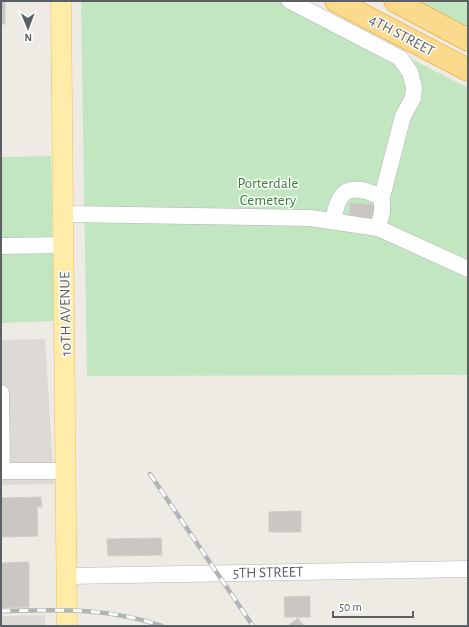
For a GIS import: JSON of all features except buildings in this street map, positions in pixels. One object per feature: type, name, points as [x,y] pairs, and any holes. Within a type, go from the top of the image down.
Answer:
[{"type":"highway","name":"4TH STREET","points":[[336,1],[468,70]]},
{"type":"highway","name":"4TH STREET","points":[[395,1],[468,40]]},
{"type":"main road","name":"10TH AVENUE","points":[[62,1],[68,576],[67,626]]},
{"type":"street","points":[[290,1],[400,58],[410,72],[414,87],[413,98],[403,116],[382,197],[382,212],[378,228]]},
{"type":"street","points":[[333,221],[336,205],[341,196],[351,189],[367,190],[382,197]]},
{"type":"street","points":[[64,214],[310,218],[333,221],[378,228],[468,269]]},
{"type":"street","points":[[1,246],[64,245]]},
{"type":"street","points":[[1,392],[2,471],[66,471]]},
{"type":"street","name":"5TH STREET","points":[[68,576],[468,569]]},
{"type":"shaded area","points":[[45,339],[54,484],[1,485],[1,340]]},
{"type":"shaded area","points":[[45,615],[45,626],[1,626],[1,616]]},
{"type":"green space","name":"Porterdale Cemetery","points":[[81,1],[299,1],[468,88],[468,375],[87,376]]},
{"type":"green space","points":[[415,1],[468,1],[468,29]]},
{"type":"green space","points":[[51,156],[54,321],[1,323],[1,157]]},
{"type":"railway","points":[[150,474],[253,626]]},
{"type":"railway","points":[[1,611],[82,611],[122,616],[162,626]]}]
